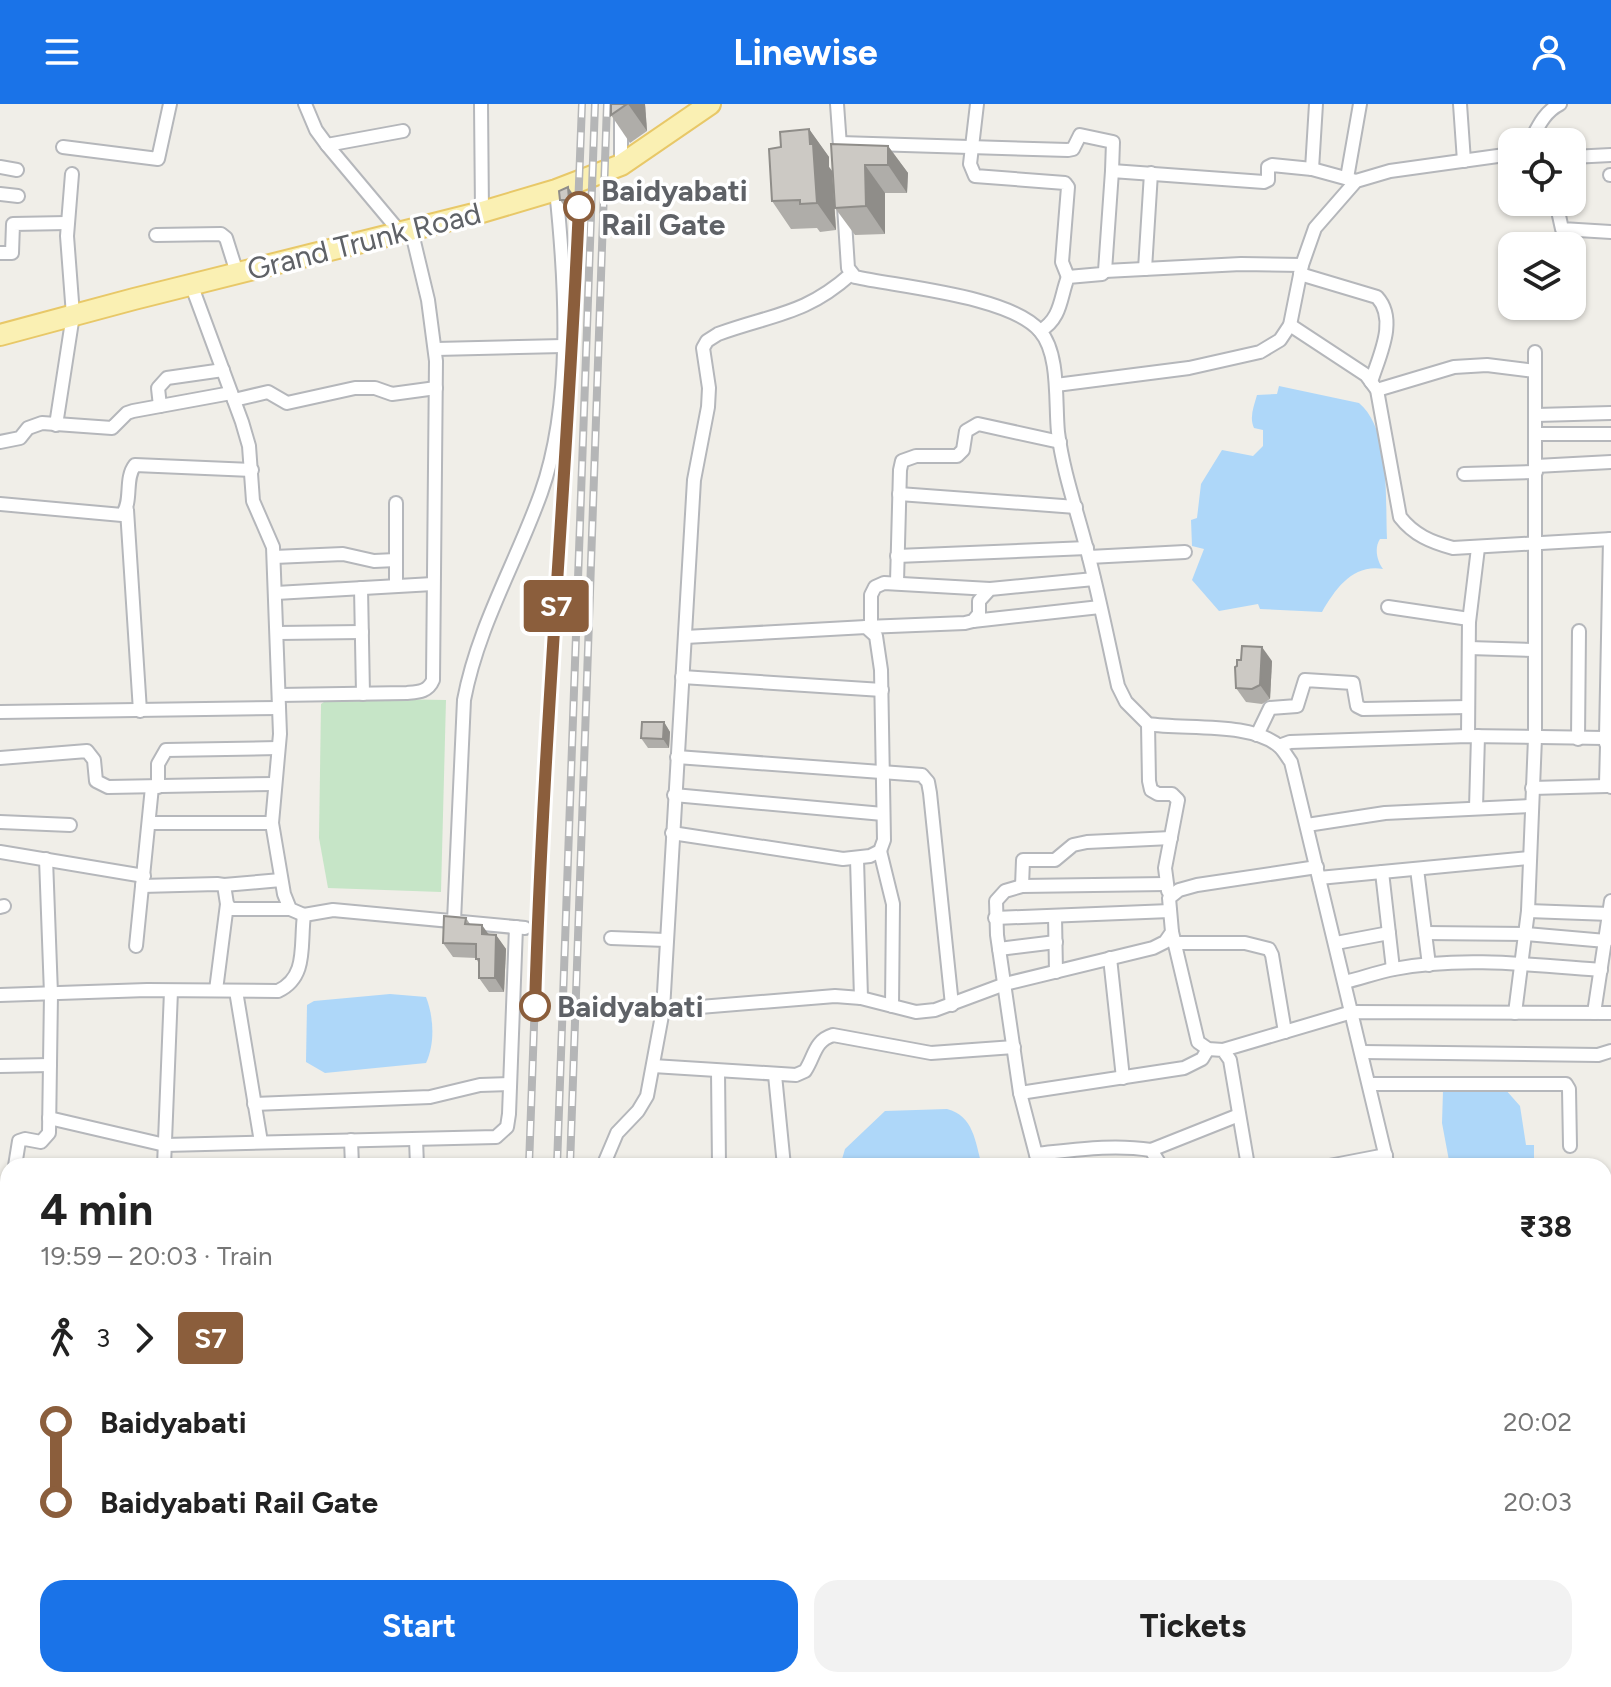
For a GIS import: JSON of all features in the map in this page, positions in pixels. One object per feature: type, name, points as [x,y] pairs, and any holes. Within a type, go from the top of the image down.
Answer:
[{"type":"main road","name":"Grand Trunk Road","points":[[0,335],[482,212],[556,190],[621,165],[710,104]]},
{"type":"street","points":[[63,147],[158,159],[170,104]]},
{"type":"street","points":[[0,712],[140,711],[407,693],[423,691],[430,686],[433,680],[436,349],[428,300],[406,230],[327,145],[316,130],[305,104]]},
{"type":"street","points":[[481,104],[482,212]]},
{"type":"street","points":[[621,104],[621,165]]},
{"type":"street","points":[[837,104],[842,174]]},
{"type":"street","points":[[977,104],[970,164],[975,176],[1065,183],[1068,187],[1062,262],[1068,277],[1059,313],[1040,331]]},
{"type":"street","points":[[1312,169],[1316,104]]},
{"type":"street","points":[[1056,385],[1189,368],[1260,352],[1280,340],[1290,325],[1301,270],[1315,228],[1351,179],[1360,104]]},
{"type":"street","points":[[1460,104],[1464,161]]},
{"type":"street","points":[[1538,128],[1551,108],[1560,104]]},
{"type":"street","points":[[327,145],[403,131]]},
{"type":"street","points":[[840,143],[1068,150],[1073,149],[1080,135],[1086,134],[1113,142],[1105,271]]},
{"type":"street","points":[[1586,156],[1611,155]]},
{"type":"street","points":[[1112,171],[1264,182],[1268,180],[1270,165],[1312,169],[1351,179],[1498,156]]},
{"type":"street","points":[[0,167],[17,170]]},
{"type":"street","points":[[1145,269],[1151,173]]},
{"type":"street","points":[[56,425],[73,315],[67,223],[72,174]]},
{"type":"street","points":[[454,921],[464,700],[470,668],[540,495],[555,436],[563,346],[564,286],[556,190]]},
{"type":"street","points":[[843,190],[848,268],[851,274],[874,282],[974,300],[1023,318],[1040,331],[1051,359],[1056,385],[1060,442],[1118,686],[1126,702],[1148,724],[1233,730],[1257,735],[1279,746],[1291,762],[1387,1158]]},
{"type":"street","points":[[0,194],[18,196]]},
{"type":"street","points":[[1559,216],[1562,229],[1611,232]]},
{"type":"street","points":[[0,253],[12,253],[13,224],[67,223]]},
{"type":"street","points":[[156,235],[221,234],[226,238],[237,273]]},
{"type":"street","points":[[1068,277],[1102,274],[1105,271],[1241,264],[1301,270],[1377,297],[1384,305],[1387,325],[1374,386],[1400,517],[1409,529],[1429,541],[1453,548],[1610,539],[1609,670],[1604,738],[1609,786],[1532,788]]},
{"type":"street","points":[[606,1158],[617,1133],[638,1111],[647,1096],[663,1010],[694,480],[708,407],[709,388],[703,348],[718,334],[810,304],[832,291],[851,274]]},
{"type":"street","points":[[191,284],[249,446],[253,501],[270,536],[274,557],[279,702],[272,823],[281,880],[290,909]]},
{"type":"street","points":[[1290,325],[1366,375],[1374,386]]},
{"type":"street","points":[[436,349],[563,346]]},
{"type":"street","points":[[1515,1013],[1528,911],[1535,738],[1535,352]]},
{"type":"street","points":[[1374,386],[1454,367],[1487,365],[1535,371]]},
{"type":"street","points":[[160,406],[158,388],[167,378],[223,370]]},
{"type":"street","points":[[0,442],[20,438],[33,424],[112,428],[127,413],[259,392],[268,392],[287,403],[355,388],[375,388],[392,394],[436,388]]},
{"type":"street","points":[[1536,415],[1611,413]]},
{"type":"street","points":[[897,582],[902,461],[916,456],[957,456],[963,450],[966,431],[978,424],[1060,442]]},
{"type":"street","points":[[1536,434],[1611,434]]},
{"type":"street","points":[[1464,474],[1611,462]]},
{"type":"street","points":[[140,711],[127,510],[130,475],[135,465],[252,470]]},
{"type":"street","points":[[899,494],[1076,507]]},
{"type":"street","points":[[396,503],[396,586]]},
{"type":"street","points":[[0,504],[114,515],[122,515],[127,510]]},
{"type":"street","points":[[1476,808],[1473,736],[1468,707],[1469,622],[1478,548]]},
{"type":"street","points":[[897,556],[1185,552]]},
{"type":"street","points":[[274,557],[343,554],[374,561],[396,560]]},
{"type":"street","points":[[892,1006],[893,904],[880,851],[884,840],[882,690],[876,636],[868,626],[871,595],[875,587],[897,582],[990,589],[1094,579]]},
{"type":"street","points":[[276,593],[433,584]]},
{"type":"street","points":[[361,588],[363,694]]},
{"type":"street","points":[[973,621],[979,614],[979,601],[990,589]]},
{"type":"street","points":[[685,637],[973,621],[1100,607]]},
{"type":"street","points":[[1388,607],[1468,617],[1469,622]]},
{"type":"street","points":[[1578,739],[1579,631]]},
{"type":"street","points":[[278,633],[362,632]]},
{"type":"street","points":[[1469,648],[1535,650]]},
{"type":"street","points":[[682,677],[882,690]]},
{"type":"street","points":[[1257,735],[1270,708],[1297,706],[1305,680],[1353,683],[1357,706],[1363,709],[1468,707]]},
{"type":"street","points":[[1148,724],[1151,790],[1158,794],[1172,794],[1178,800],[1165,868],[1166,884],[1173,938],[1198,1042],[1208,1049],[1223,1050],[1352,1012],[1611,1013]]},
{"type":"street","points":[[1279,746],[1290,742],[1473,736],[1604,738]]},
{"type":"street","points":[[136,946],[158,764],[166,750],[278,748]]},
{"type":"street","points":[[0,758],[87,751],[94,760],[95,776],[101,785],[274,784]]},
{"type":"street","points":[[677,757],[922,775],[928,782],[952,1005]]},
{"type":"street","points":[[674,795],[883,814]]},
{"type":"street","points":[[1307,825],[1385,813],[1531,806]]},
{"type":"street","points":[[0,822],[70,825]]},
{"type":"street","points":[[150,823],[272,823]]},
{"type":"street","points":[[672,833],[843,859],[857,859],[880,851]]},
{"type":"street","points":[[1022,886],[1023,860],[1055,860],[1073,845],[1087,842],[1171,838]]},
{"type":"street","points":[[0,852],[143,881],[224,885],[281,880]]},
{"type":"street","points":[[1170,905],[1179,890],[1197,885],[1318,872],[1382,872],[1528,858]]},
{"type":"street","points":[[16,1158],[19,1141],[41,1142],[49,1133],[51,994],[46,859]]},
{"type":"street","points":[[857,859],[861,998]]},
{"type":"street","points":[[1417,869],[1429,965]]},
{"type":"street","points":[[1382,872],[1393,969]]},
{"type":"street","points":[[1037,1158],[1020,1093],[995,918],[996,901],[1005,891],[1022,886],[1166,884]]},
{"type":"street","points":[[216,990],[227,904],[224,885]]},
{"type":"street","points":[[49,1118],[165,1145],[496,1137],[507,1127],[520,927],[333,910],[304,915],[290,909],[239,910],[231,909],[227,904]]},
{"type":"street","points":[[995,918],[1055,916],[1170,905]]},
{"type":"street","points":[[1528,911],[1610,908],[1594,1013]]},
{"type":"street","points":[[0,995],[278,991],[298,977],[304,915]]},
{"type":"street","points":[[1055,916],[1056,972]]},
{"type":"street","points":[[1336,943],[1389,933]]},
{"type":"street","points":[[1425,933],[1526,934],[1606,941]]},
{"type":"street","points":[[611,938],[666,940]]},
{"type":"street","points":[[663,1010],[835,996],[861,998],[916,1012],[952,1005],[1005,984],[1153,948],[1173,938],[1245,943],[1269,949],[1285,1032]]},
{"type":"street","points":[[999,949],[1056,942]]},
{"type":"street","points":[[1110,958],[1123,1078]]},
{"type":"street","points":[[1345,982],[1393,969],[1429,965],[1523,964],[1601,970]]},
{"type":"street","points":[[164,1158],[171,991]]},
{"type":"street","points":[[236,991],[261,1142]]},
{"type":"street","points":[[653,1066],[796,1075],[805,1071],[823,1038],[833,1035],[931,1053],[1014,1047]]},
{"type":"street","points":[[1020,1093],[1194,1065],[1208,1049]]},
{"type":"street","points":[[1223,1050],[1230,1060],[1247,1158]]},
{"type":"street","points":[[1362,1052],[1598,1055],[1611,1051]]},
{"type":"street","points":[[0,1066],[50,1065]]},
{"type":"street","points":[[718,1071],[719,1158]]},
{"type":"street","points":[[775,1075],[783,1158]]},
{"type":"street","points":[[254,1104],[430,1097],[480,1085],[510,1084]]},
{"type":"street","points":[[1370,1084],[1566,1084],[1569,1089],[1570,1146]]},
{"type":"street","points":[[1049,1158],[1114,1146],[1151,1150],[1239,1115]]},
{"type":"street","points":[[416,1139],[417,1158]]},
{"type":"street","points":[[351,1140],[352,1158]]},
{"type":"street","points":[[1151,1150],[1156,1158]]},
{"type":"green space","points":[[330,698],[446,700],[441,892],[328,888],[319,838],[321,704]]},
{"type":"water","points":[[1279,386],[1359,403],[1369,415],[1377,430],[1386,486],[1387,539],[1380,539],[1377,550],[1383,569],[1372,568],[1354,574],[1333,594],[1322,612],[1260,609],[1258,604],[1219,611],[1192,580],[1204,549],[1192,546],[1191,520],[1197,518],[1201,484],[1222,450],[1253,456],[1263,446],[1263,430],[1254,428],[1253,407],[1257,395],[1277,394]]},
{"type":"water","points":[[390,994],[426,997],[432,1030],[426,1063],[325,1073],[306,1062],[307,1005],[314,1001]]},
{"type":"water","points":[[1466,1087],[1505,1089],[1520,1106],[1526,1145],[1534,1145],[1534,1158],[1449,1158],[1442,1123],[1443,1091],[1465,1091]]},
{"type":"water","points":[[947,1109],[956,1112],[968,1124],[980,1158],[842,1158],[845,1149],[885,1111]]},
{"type":"building","points":[[611,104],[627,104],[611,115]]},
{"type":"building","points":[[809,129],[817,203],[772,201],[769,149],[781,147],[780,132]]},
{"type":"building","points":[[831,144],[888,146],[888,165],[865,165],[866,206],[835,208]]},
{"type":"building","points":[[568,187],[569,200],[560,200],[559,191]]},
{"type":"building","points":[[1242,646],[1262,647],[1260,685],[1252,689],[1236,688],[1235,667],[1237,660],[1241,660]]},
{"type":"building","points":[[642,722],[664,722],[663,739],[641,738]]},
{"type":"building","points":[[444,916],[466,918],[465,924],[482,925],[482,934],[496,935],[495,978],[479,978],[476,944],[443,943]]},
{"type":"railway","points":[[529,1158],[540,857],[574,314],[582,104]]},
{"type":"railway","points":[[557,1158],[595,104]]},
{"type":"railway","points":[[570,1158],[607,104]]},
{"type":"train","name":"S7","points":[[535,1006],[540,857],[579,207]]},
{"type":"place","name":"Baidyabati Rail Gate","points":[[579,207]]},
{"type":"place","name":"Baidyabati","points":[[535,1006]]}]
